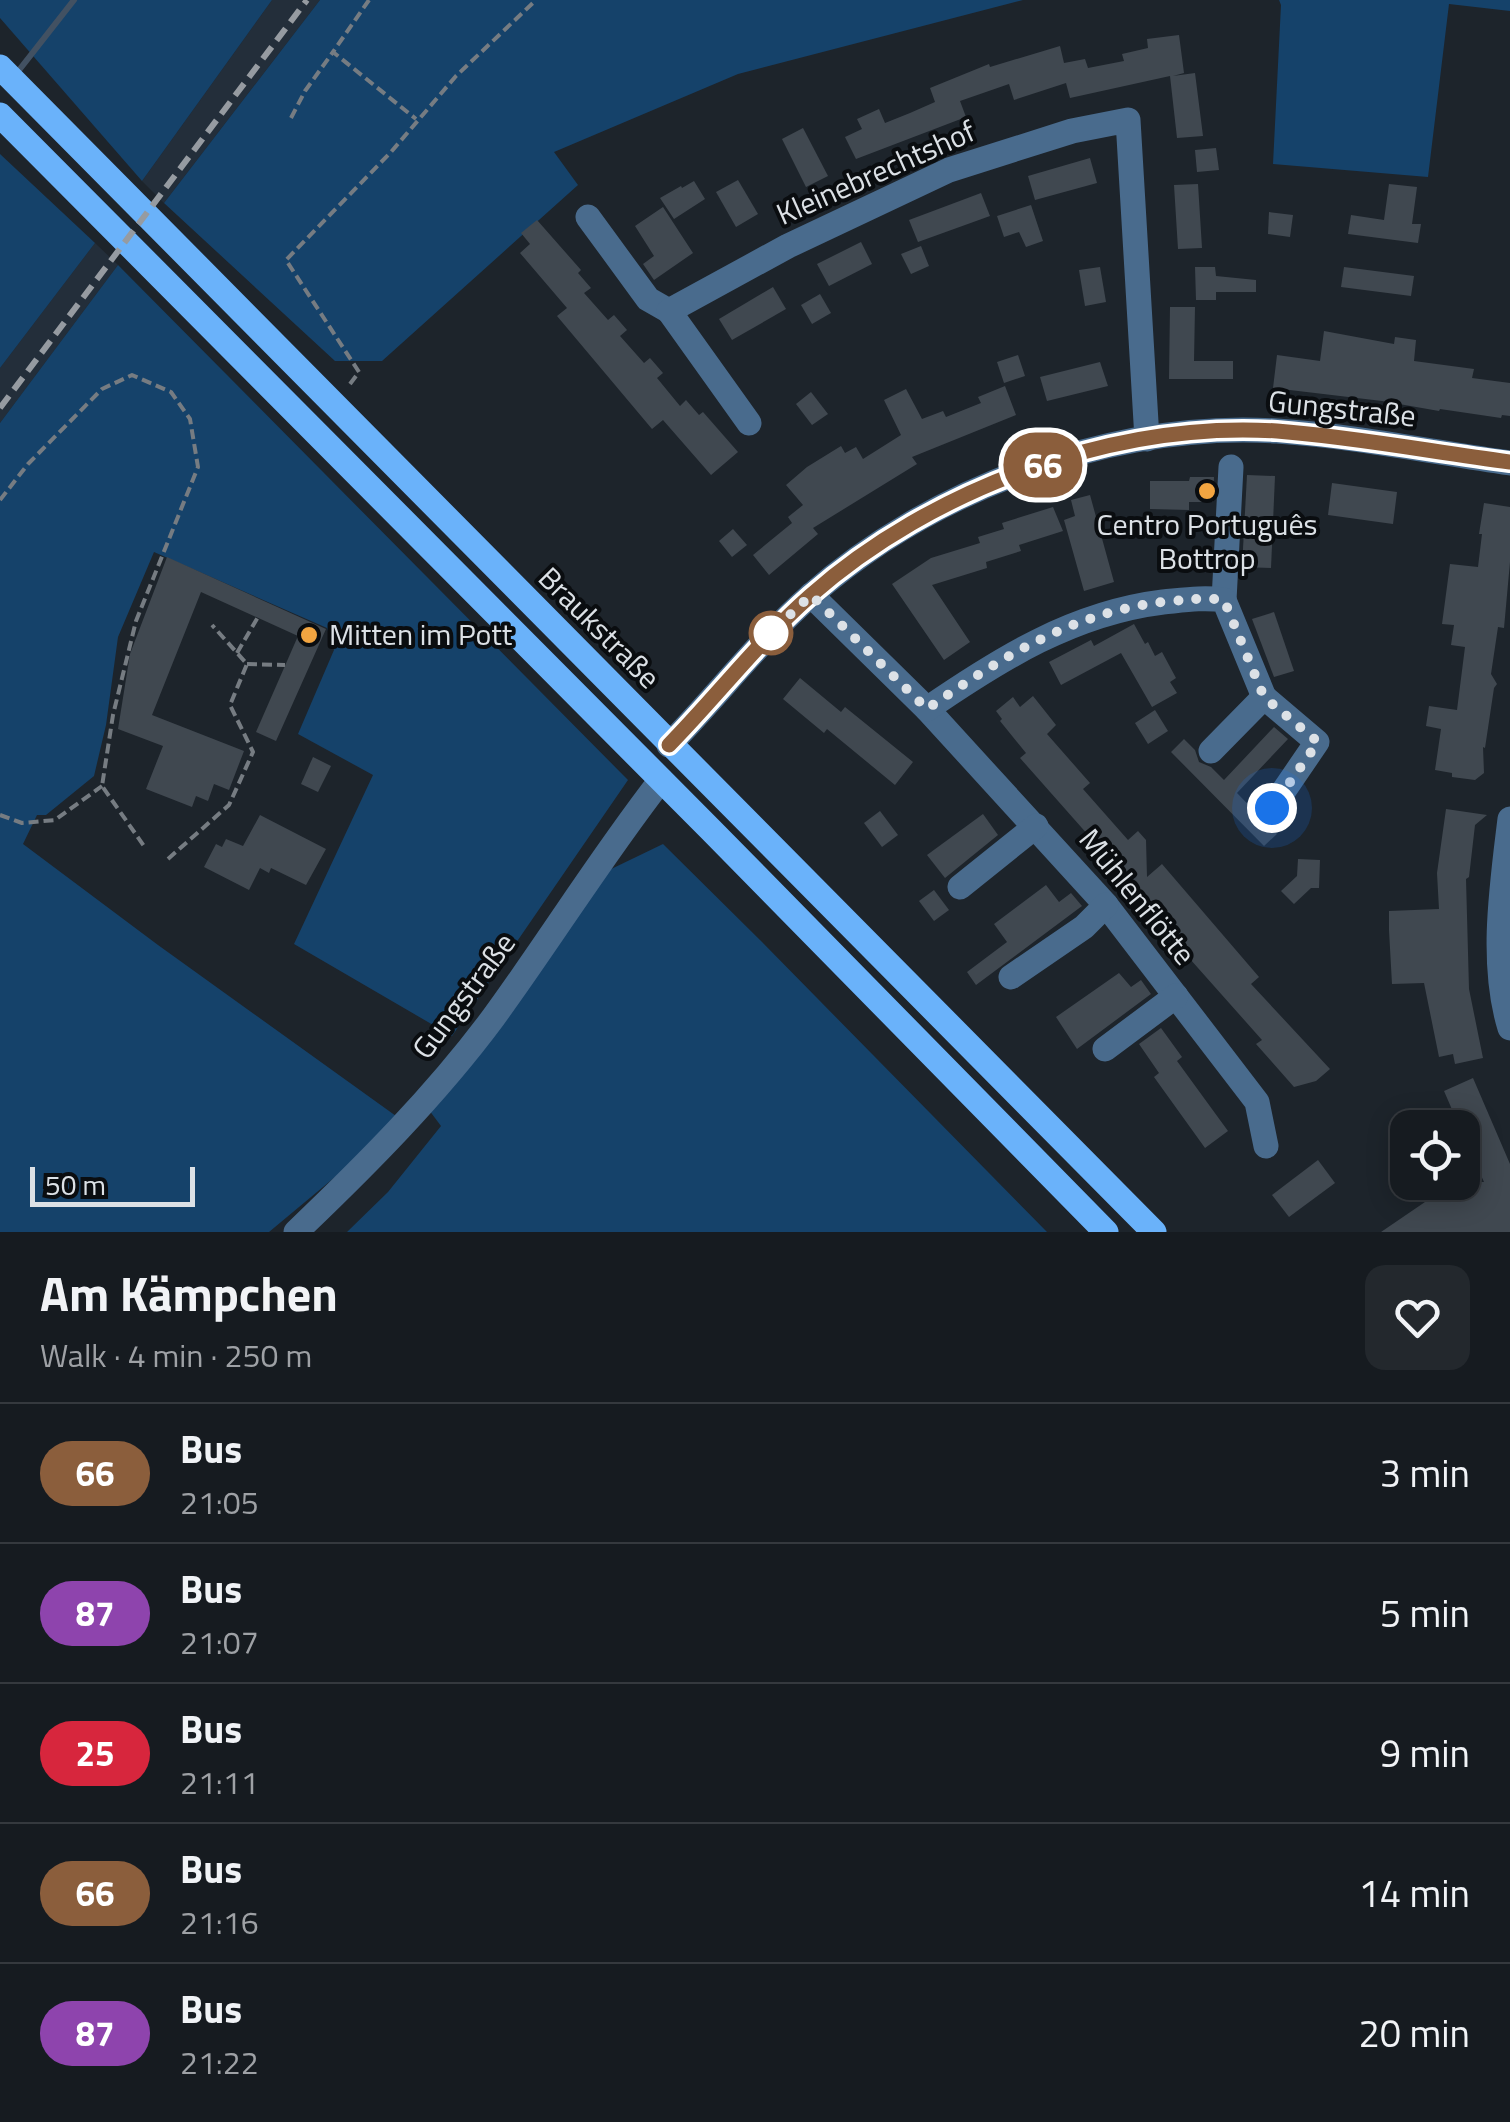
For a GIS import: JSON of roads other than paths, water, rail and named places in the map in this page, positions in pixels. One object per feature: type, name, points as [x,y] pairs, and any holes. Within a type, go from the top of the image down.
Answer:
[{"type":"main road","name":"Braukstraße","points":[[0,67],[1154,1232]]},
{"type":"main road","points":[[8,123],[1106,1232]]},
{"type":"street","name":"Kleinebrechtshof","points":[[669,311],[788,246],[950,170],[1072,131],[1128,120],[1147,439]]},
{"type":"street","points":[[588,217],[648,299],[669,311],[749,423]]},
{"type":"street","name":"Gungstraße","points":[[669,745],[761,642],[811,595],[879,544],[958,498],[995,482],[1089,451],[1190,433],[1276,431],[1510,462]]},
{"type":"street","points":[[1231,467],[1224,600],[1264,697],[1318,742],[1272,808]]},
{"type":"street","name":"Mühlenflötte","points":[[811,595],[927,709],[1106,905],[1257,1102],[1266,1146]]},
{"type":"street","points":[[927,709],[988,666],[1033,641],[1084,620],[1142,604],[1206,597],[1224,600]]},
{"type":"street","points":[[1211,751],[1264,697]]},
{"type":"street","name":"Gungstraße","points":[[296,1232],[451,1072],[661,780]]},
{"type":"street","points":[[1510,819],[1500,908],[1502,1003],[1510,1028]]},
{"type":"street","points":[[960,887],[1036,826]]},
{"type":"street","points":[[1011,977],[1084,927],[1106,905]]},
{"type":"street","points":[[1104,1049],[1176,996]]},
{"type":"waterway","points":[[16,74],[74,0]]},
{"type":"railway","points":[[0,408],[307,0]]},
{"type":"place","name":"Centro Português Bottrop","points":[[1207,491]]},
{"type":"place","name":"Mitten im Pott","points":[[309,635]]}]
